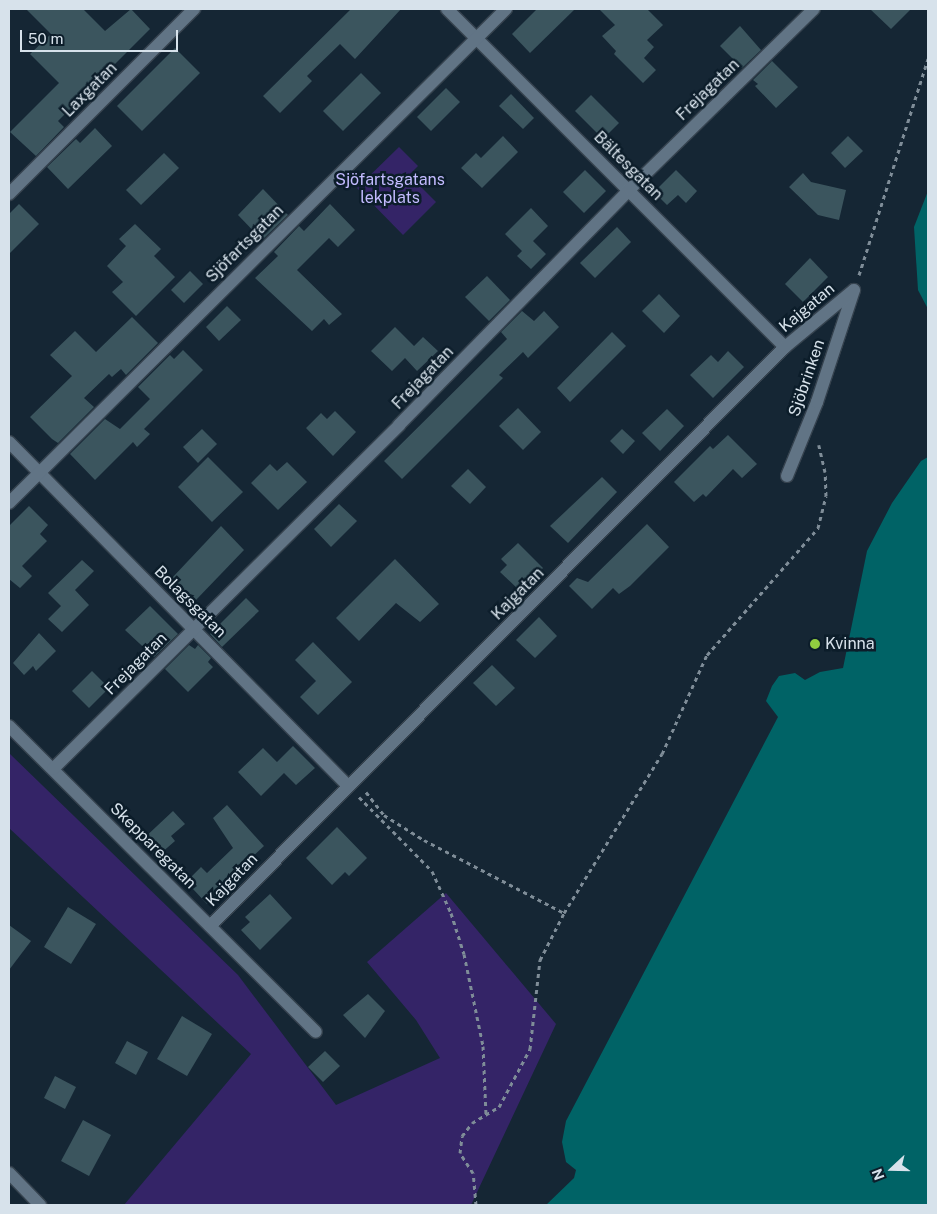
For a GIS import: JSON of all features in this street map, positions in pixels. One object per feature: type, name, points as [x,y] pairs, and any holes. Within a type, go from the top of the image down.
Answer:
[{"type":"street","name":"Laxgatan","points":[[9,194],[194,9]]},
{"type":"street","name":"Bältesgatan","points":[[447,9],[630,189],[786,347]]},
{"type":"street","name":"Sjöfartsgatan","points":[[9,503],[506,9]]},
{"type":"street","name":"Frejagatan","points":[[53,769],[400,425],[630,189],[814,9]]},
{"type":"street","name":"Kajgatan","points":[[210,926],[347,785],[409,727],[786,347],[854,290]]},
{"type":"street","name":"Sjöbrinken","points":[[787,476],[807,426],[854,290]]},
{"type":"street","name":"Bolagsgatan","points":[[9,442],[347,785]]},
{"type":"street","name":"Skepparegatan","points":[[9,726],[316,1032]]},
{"type":"street","points":[[9,1173],[40,1205]]},
{"type":"path","points":[[854,290],[928,59]]},
{"type":"path","points":[[476,1205],[473,1174],[460,1149],[465,1130],[502,1103],[530,1049],[538,964],[564,913],[662,754],[707,655],[818,528],[826,496],[825,472],[817,440],[807,426]]},
{"type":"path","points":[[347,785],[432,871],[451,913],[464,954],[483,1046],[486,1116]]},
{"type":"path","points":[[364,786],[384,814],[424,840],[564,913]]},
{"type":"green space","name":"Sjöfartsgatans lekplats","points":[[399,147],[418,166],[409,175],[436,202],[403,235],[357,188]]},
{"type":"green space","points":[[9,753],[238,975],[336,1105],[440,1058],[416,1020],[367,962],[446,893],[556,1024],[471,1205],[124,1205],[251,1054],[9,828]]},
{"type":"shaded area","points":[[928,191],[928,309],[918,290],[914,227]]},
{"type":"shaded area","points":[[928,457],[928,1205],[546,1205],[574,1178],[576,1170],[566,1162],[562,1142],[566,1121],[778,717],[766,701],[772,686],[779,676],[795,673],[805,680],[820,672],[843,668],[867,551],[892,503],[921,461]]},
{"type":"building","points":[[26,9],[83,9],[105,31],[131,9],[150,29],[58,121],[64,127],[36,156],[10,132],[59,83],[30,54],[51,34]]},
{"type":"building","points":[[351,9],[401,9],[355,59],[340,44],[307,76],[312,81],[280,113],[263,96]]},
{"type":"building","points":[[537,9],[575,9],[530,53],[512,34]]},
{"type":"building","points":[[599,9],[647,9],[663,25],[647,40],[654,47],[644,58],[656,70],[643,83],[614,54],[616,51],[602,36],[615,25]]},
{"type":"building","points":[[870,9],[911,9],[891,29]]},
{"type":"building","points":[[740,26],[761,50],[742,68],[720,46]]},
{"type":"building","points":[[175,48],[200,73],[142,131],[117,106]]},
{"type":"building","points":[[772,61],[798,87],[776,108],[755,86],[758,84],[753,80]]},
{"type":"building","points":[[361,73],[381,93],[343,131],[323,111]]},
{"type":"building","points":[[446,88],[460,102],[431,131],[417,117]]},
{"type":"building","points":[[511,94],[534,118],[523,129],[499,106]]},
{"type":"building","points":[[591,95],[619,123],[603,139],[575,111]]},
{"type":"building","points":[[95,128],[112,146],[68,189],[47,167],[76,139],[80,143]]},
{"type":"building","points":[[503,136],[518,152],[482,188],[461,168],[476,153],[481,158]]},
{"type":"building","points":[[848,136],[863,151],[845,168],[831,153]]},
{"type":"building","points":[[164,153],[179,168],[141,205],[126,190]]},
{"type":"building","points":[[585,170],[606,191],[584,213],[563,192]]},
{"type":"building","points":[[676,170],[697,191],[686,203],[678,195],[667,205],[654,192]]},
{"type":"building","points":[[803,173],[811,182],[846,190],[839,220],[818,215],[789,187]]},
{"type":"building","points":[[263,189],[288,215],[262,240],[238,215]]},
{"type":"building","points":[[19,204],[39,224],[9,254],[9,214]]},
{"type":"building","points":[[330,204],[355,230],[338,247],[329,238],[297,270],[342,314],[329,325],[324,319],[312,331],[255,278],[278,256],[274,252],[299,226],[304,231]]},
{"type":"building","points":[[531,208],[548,226],[533,241],[546,254],[531,269],[517,256],[522,251],[505,234]]},
{"type":"building","points":[[135,224],[161,249],[154,256],[175,277],[136,316],[112,292],[123,282],[107,266],[126,246],[119,239]]},
{"type":"building","points":[[617,227],[631,242],[595,278],[580,263]]},
{"type":"building","points":[[810,258],[828,277],[803,302],[785,284]]},
{"type":"building","points":[[190,271],[203,284],[184,303],[171,290]]},
{"type":"building","points":[[487,276],[510,300],[489,321],[465,297]]},
{"type":"building","points":[[659,294],[680,316],[664,333],[642,311]]},
{"type":"building","points":[[227,306],[241,320],[219,341],[206,327]]},
{"type":"building","points":[[522,311],[534,321],[544,311],[559,327],[528,358],[523,352],[499,375],[503,378],[402,479],[384,461],[507,339],[501,332]]},
{"type":"building","points":[[132,317],[158,343],[126,375],[121,369],[112,377],[109,374],[84,398],[94,407],[58,443],[30,417],[72,376],[50,355],[75,331],[96,352]]},
{"type":"building","points":[[395,327],[414,346],[423,337],[438,351],[417,371],[405,358],[392,371],[371,351]]},
{"type":"building","points":[[612,332],[626,346],[570,402],[557,388]]},
{"type":"building","points":[[183,350],[203,370],[144,429],[150,434],[137,447],[133,442],[95,480],[70,454],[105,419],[120,429],[150,399],[138,387],[170,355],[174,359]]},
{"type":"building","points":[[728,351],[744,367],[713,398],[690,375],[711,355],[718,362]]},
{"type":"building","points":[[518,408],[541,432],[523,450],[499,426]]},
{"type":"building","points":[[667,409],[684,426],[660,451],[642,433]]},
{"type":"building","points":[[335,411],[356,432],[333,456],[306,428],[321,413],[327,419]]},
{"type":"building","points":[[202,429],[217,444],[198,463],[183,447]]},
{"type":"building","points":[[622,429],[635,441],[623,454],[610,441]]},
{"type":"building","points":[[728,435],[757,464],[742,478],[733,469],[706,497],[703,494],[694,502],[674,482],[710,446],[713,449]]},
{"type":"building","points":[[208,457],[243,492],[212,522],[178,487]]},
{"type":"building","points":[[287,462],[307,482],[278,510],[251,483],[270,464],[277,471]]},
{"type":"building","points":[[468,469],[486,487],[470,504],[451,486]]},
{"type":"building","points":[[602,477],[617,492],[568,543],[550,526]]},
{"type":"building","points":[[339,504],[357,521],[331,547],[314,529]]},
{"type":"building","points":[[29,506],[48,525],[40,534],[47,541],[22,566],[32,576],[20,588],[9,579],[9,526]]},
{"type":"building","points":[[647,524],[669,547],[630,586],[619,594],[613,588],[592,609],[569,586],[577,578],[588,582]]},
{"type":"building","points":[[221,526],[244,550],[195,601],[172,578]]},
{"type":"building","points":[[518,543],[543,568],[520,591],[500,572],[507,565],[501,559]]},
{"type":"building","points":[[395,559],[439,604],[420,622],[396,603],[359,641],[336,618]]},
{"type":"building","points":[[82,560],[94,571],[75,590],[89,605],[62,632],[48,619],[61,606],[48,593]]},
{"type":"building","points":[[246,598],[259,611],[222,647],[210,634]]},
{"type":"building","points":[[150,606],[178,634],[154,657],[125,630]]},
{"type":"building","points":[[539,617],[557,636],[535,658],[516,640]]},
{"type":"building","points":[[39,633],[56,651],[36,671],[33,666],[24,675],[13,663]]},
{"type":"building","points":[[313,642],[352,682],[318,715],[300,697],[316,681],[295,660]]},
{"type":"building","points":[[189,645],[195,649],[198,645],[211,658],[208,662],[213,667],[188,692],[165,669]]},
{"type":"building","points":[[492,665],[515,688],[496,706],[473,683]]},
{"type":"building","points":[[92,671],[109,688],[89,708],[72,691]]},
{"type":"building","points":[[293,746],[315,768],[296,785],[284,773],[261,796],[238,772],[263,748],[277,762]]},
{"type":"building","points":[[227,805],[264,846],[225,882],[227,885],[207,904],[193,889],[197,886],[190,878],[201,867],[207,873],[233,848],[213,818]]},
{"type":"building","points":[[173,811],[185,824],[171,836],[175,841],[160,854],[157,851],[154,854],[141,841]]},
{"type":"building","points":[[337,827],[367,858],[349,876],[345,872],[332,885],[306,858]]},
{"type":"building","points":[[270,894],[292,918],[260,950],[241,930],[250,922],[245,917]]},
{"type":"building","points":[[68,907],[96,924],[71,964],[44,947]]},
{"type":"building","points":[[9,925],[31,941],[9,970]]},
{"type":"building","points":[[368,994],[385,1011],[365,1038],[343,1015]]},
{"type":"building","points":[[182,1016],[212,1034],[187,1076],[157,1059]]},
{"type":"building","points":[[127,1041],[148,1052],[136,1075],[115,1063]]},
{"type":"building","points":[[325,1051],[340,1066],[323,1082],[308,1067]]},
{"type":"building","points":[[55,1076],[76,1087],[65,1109],[44,1098]]},
{"type":"building","points":[[83,1120],[111,1135],[89,1176],[61,1161]]},
{"type":"place","name":"Kvinna","points":[[815,644]]}]
